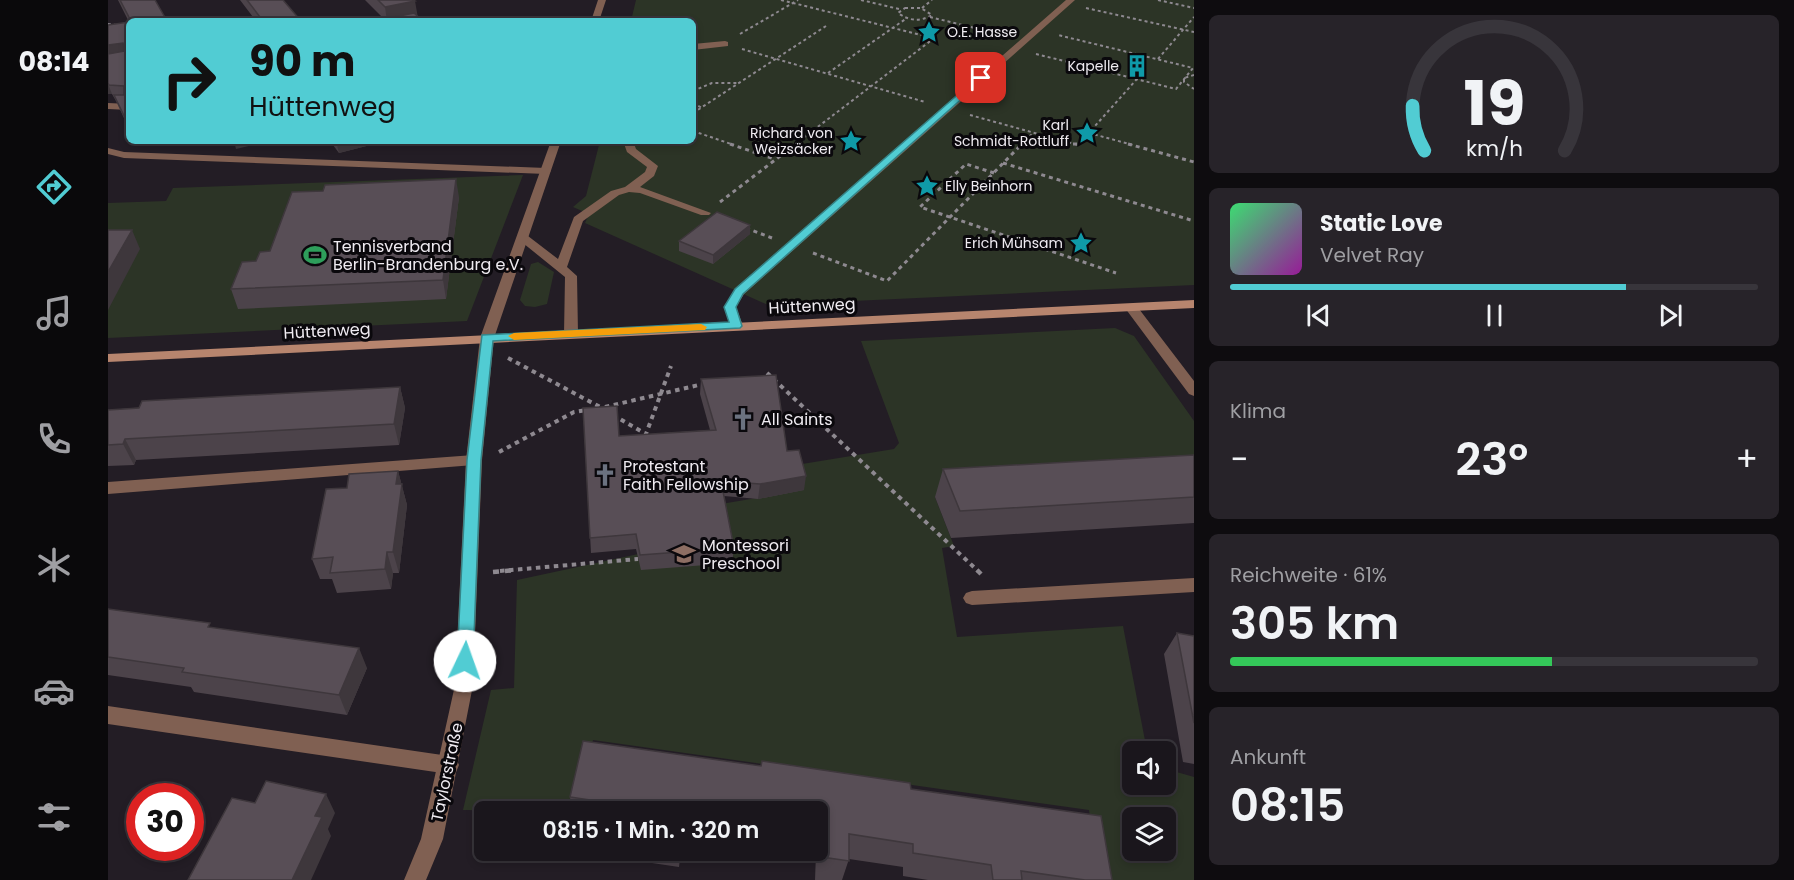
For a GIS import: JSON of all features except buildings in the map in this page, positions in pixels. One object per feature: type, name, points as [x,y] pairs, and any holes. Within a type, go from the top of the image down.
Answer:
[{"type":"main road","name":"Hüttenweg","points":[[108,358],[1194,304]]},
{"type":"street","points":[[596,18],[602,0]]},
{"type":"street","points":[[736,326],[730,307],[739,292],[1069,2]]},
{"type":"street","points":[[696,47],[725,44]]},
{"type":"street","points":[[108,106],[126,107]]},
{"type":"street","name":"Taylorstraße","points":[[416,880],[432,839],[464,685],[474,460],[487,338],[524,239],[555,144]]},
{"type":"street","points":[[561,267],[578,219],[615,193],[629,189],[650,174],[652,166],[630,150],[629,144]]},
{"type":"street","points":[[108,151],[124,155],[546,171]]},
{"type":"street","points":[[629,189],[642,190],[705,213]]},
{"type":"street","points":[[524,239],[572,276],[571,334]]},
{"type":"street","points":[[1131,308],[1194,390]]},
{"type":"street","points":[[108,488],[474,460]]},
{"type":"street","points":[[972,598],[1194,585]]},
{"type":"street","points":[[108,715],[449,765]]},
{"type":"path","points":[[749,178],[933,39],[781,0]]},
{"type":"path","points":[[725,44],[798,0]]},
{"type":"path","points":[[861,0],[900,10],[921,8],[932,0]]},
{"type":"path","points":[[1158,0],[1194,8]]},
{"type":"path","points":[[1069,2],[1194,32]]},
{"type":"path","points":[[921,8],[931,13],[930,17]]},
{"type":"path","points":[[900,10],[898,13],[908,18],[930,17],[1137,79],[1176,88],[1193,68],[1037,30]]},
{"type":"path","points":[[1158,59],[1194,17]]},
{"type":"path","points":[[828,74],[908,18]]},
{"type":"path","points":[[108,24],[118,25]]},
{"type":"path","points":[[696,111],[826,26]]},
{"type":"path","points":[[725,44],[921,101]]},
{"type":"path","points":[[1184,78],[1194,75]]},
{"type":"path","points":[[1184,78],[1184,82],[1194,89]]},
{"type":"path","points":[[977,117],[1078,145],[1137,79]]},
{"type":"path","points":[[696,90],[712,83],[738,83]]},
{"type":"path","points":[[696,105],[702,108]]},
{"type":"path","points":[[696,132],[774,159]]},
{"type":"path","points":[[929,239],[1033,133]]},
{"type":"path","points":[[1089,133],[1194,162]]},
{"type":"path","points":[[1003,163],[1194,221]]},
{"type":"path","points":[[994,173],[966,164],[920,207],[1116,273]]},
{"type":"path","points":[[506,357],[646,434]]},
{"type":"path","points":[[645,444],[646,434],[671,366]]},
{"type":"path","points":[[767,373],[1004,596]]},
{"type":"path","points":[[474,460],[492,456],[574,412],[660,395],[712,380]]},
{"type":"path","points":[[469,574],[638,559]]},
{"type":"green space","points":[[636,0],[1194,0],[1194,285],[768,305],[585,223],[589,214],[573,207],[586,196],[599,144],[696,144],[696,18],[632,18]]},
{"type":"green space","name":"Tennisverband Berlin-Brandenburg e.V.","points":[[523,175],[467,321],[108,338],[108,203],[166,201],[173,188]]},
{"type":"green space","points":[[538,262],[554,272],[547,304],[535,307],[525,306],[520,300],[531,264]]},
{"type":"green space","points":[[1115,328],[1134,336],[1194,421],[1194,481],[935,497],[954,546],[942,548],[957,637],[1123,626],[1145,741],[1122,741],[1122,795],[1176,795],[1176,772],[1194,777],[1194,880],[1099,880],[1089,810],[593,740],[578,801],[474,801],[474,810],[463,810],[491,690],[514,688],[517,580],[727,535],[721,504],[803,490],[796,465],[894,449],[899,443],[861,341]]},
{"type":"slow traffic","points":[[514,336],[701,327]]},
{"type":"place","name":"O.E. Hasse","points":[[929,32]]},
{"type":"place","name":"Kapelle","points":[[1137,66]]},
{"type":"place","name":"Karl Schmidt-Rottluff","points":[[1087,133]]},
{"type":"place","name":"Richard von Weizsäcker","points":[[851,141]]},
{"type":"place","name":"Elly Beinhorn","points":[[927,186]]},
{"type":"place","name":"Erich Mühsam","points":[[1081,243]]},
{"type":"place","name":"Tennisverband Berlin-Brandenburg e.V.","points":[[315,255]]},
{"type":"place","name":"All Saints","points":[[743,419]]},
{"type":"place","name":"Protestant Faith Fellowship","points":[[605,475]]},
{"type":"place","name":"Montessori Preschool","points":[[684,554]]},
{"type":"route","points":[[465,661],[474,460],[487,338],[736,326],[730,307],[736,295],[981,78]]}]
